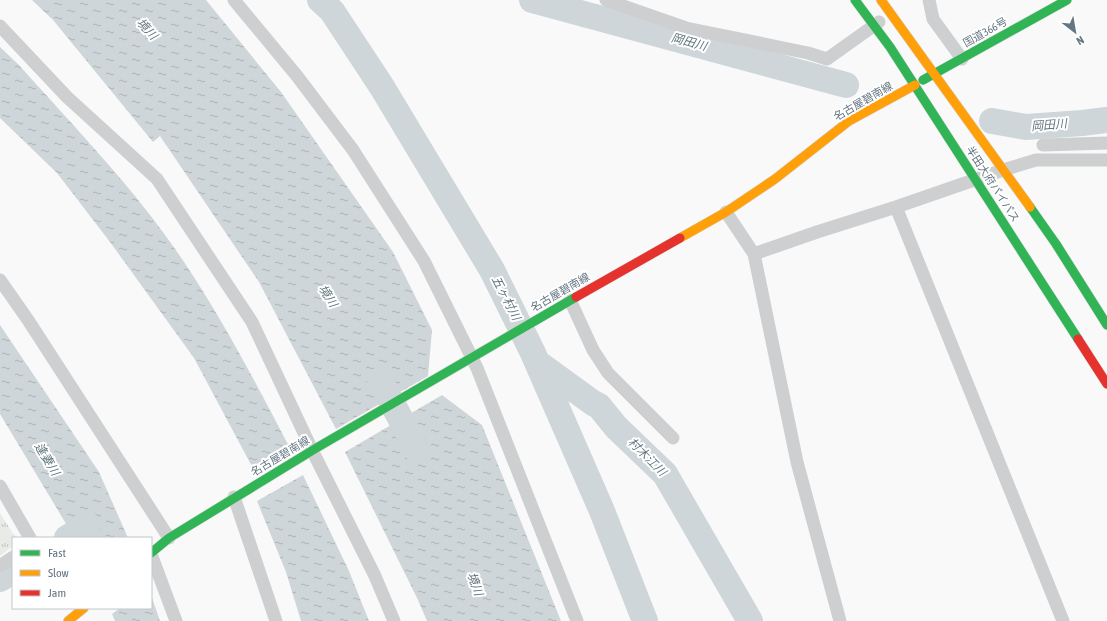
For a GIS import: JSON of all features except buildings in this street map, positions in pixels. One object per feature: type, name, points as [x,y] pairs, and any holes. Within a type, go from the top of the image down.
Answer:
[{"type":"main road","name":"半田大府パイパス","points":[[855,0],[890,47],[915,85],[1107,384]]},
{"type":"main road","name":"半田大府パイパス","points":[[881,0],[1056,244],[1107,325]]},
{"type":"main road","name":"国道366号","points":[[915,85],[1067,0]]},
{"type":"main road","name":"名古屋碧南線","points":[[152,552],[169,538],[312,450],[570,300],[726,212],[775,179],[849,120],[915,85]]},
{"type":"street","points":[[234,0],[297,76],[353,150],[424,261],[472,357],[577,621]]},
{"type":"street","points":[[606,0],[686,28],[808,53],[826,59],[890,14]]},
{"type":"street","points":[[929,0],[934,19],[962,59]]},
{"type":"street","points":[[0,26],[67,97],[157,179],[252,322],[312,450],[375,576],[394,621]]},
{"type":"street","points":[[1043,145],[1107,143]]},
{"type":"street","points":[[754,254],[817,232],[896,208],[976,179],[1036,160],[1107,160]]},
{"type":"street","points":[[896,208],[1063,621]]},
{"type":"street","points":[[726,212],[754,254],[797,462],[840,621]]},
{"type":"street","points":[[0,280],[28,320],[169,538]]},
{"type":"street","points":[[570,300],[593,350],[608,373],[673,438]]},
{"type":"street","points":[[0,486],[29,537]]},
{"type":"street","points":[[238,495],[276,621]]},
{"type":"street","points":[[152,556],[176,621]]},
{"type":"street","points":[[0,566],[12,558]]},
{"type":"green space","points":[[0,513],[15,537],[12,537],[12,547],[0,556]]},
{"type":"water","points":[[32,0],[206,0],[281,92],[393,252],[432,330],[428,376],[336,429],[259,282],[160,136],[153,142],[53,20]]},
{"type":"water","points":[[0,47],[19,65],[105,161],[166,236],[228,332],[293,454],[256,474],[194,358],[110,242],[57,173],[0,118]]},
{"type":"water","name":"逢妻川","points":[[0,325],[99,472],[128,537],[75,537],[0,414]]},
{"type":"water","points":[[442,395],[482,425],[561,621],[427,621],[345,452]]},
{"type":"water","points":[[303,475],[349,571],[369,621],[301,621],[286,572],[257,501]]},
{"type":"water","points":[[152,598],[160,621],[115,621],[112,614],[119,609],[152,609]]},
{"type":"waterway","name":"五ヶ村川","points":[[320,0],[332,11],[382,87],[492,270],[533,353],[602,511],[645,621]]},
{"type":"waterway","name":"岡田川","points":[[532,0],[846,85]]},
{"type":"waterway","name":"岡田川","points":[[992,121],[1026,127],[1107,120]]},
{"type":"waterway","name":"村木江川","points":[[538,363],[599,406],[616,427],[665,474],[750,621]]},
{"type":"waterway","name":"境川","points":[[380,380],[417,450]]},
{"type":"waterway","points":[[69,537],[88,525]]},
{"type":"waterway","points":[[0,579],[12,572]]},
{"type":"traffic: fast","points":[[855,0],[890,47],[1078,339]]},
{"type":"traffic: fast","points":[[923,80],[1067,0]]},
{"type":"traffic: fast","points":[[1030,207],[1056,244],[1107,325]]},
{"type":"traffic: fast","points":[[152,552],[169,538],[318,447],[576,297]]},
{"type":"traffic: slow","points":[[881,0],[1030,207]]},
{"type":"traffic: slow","points":[[680,238],[726,212],[775,179],[849,121],[915,85]]},
{"type":"traffic: slow","points":[[68,621],[83,609]]},
{"type":"traffic: jam","points":[[576,297],[680,238]]},
{"type":"traffic: jam","points":[[1078,339],[1107,384]]}]
